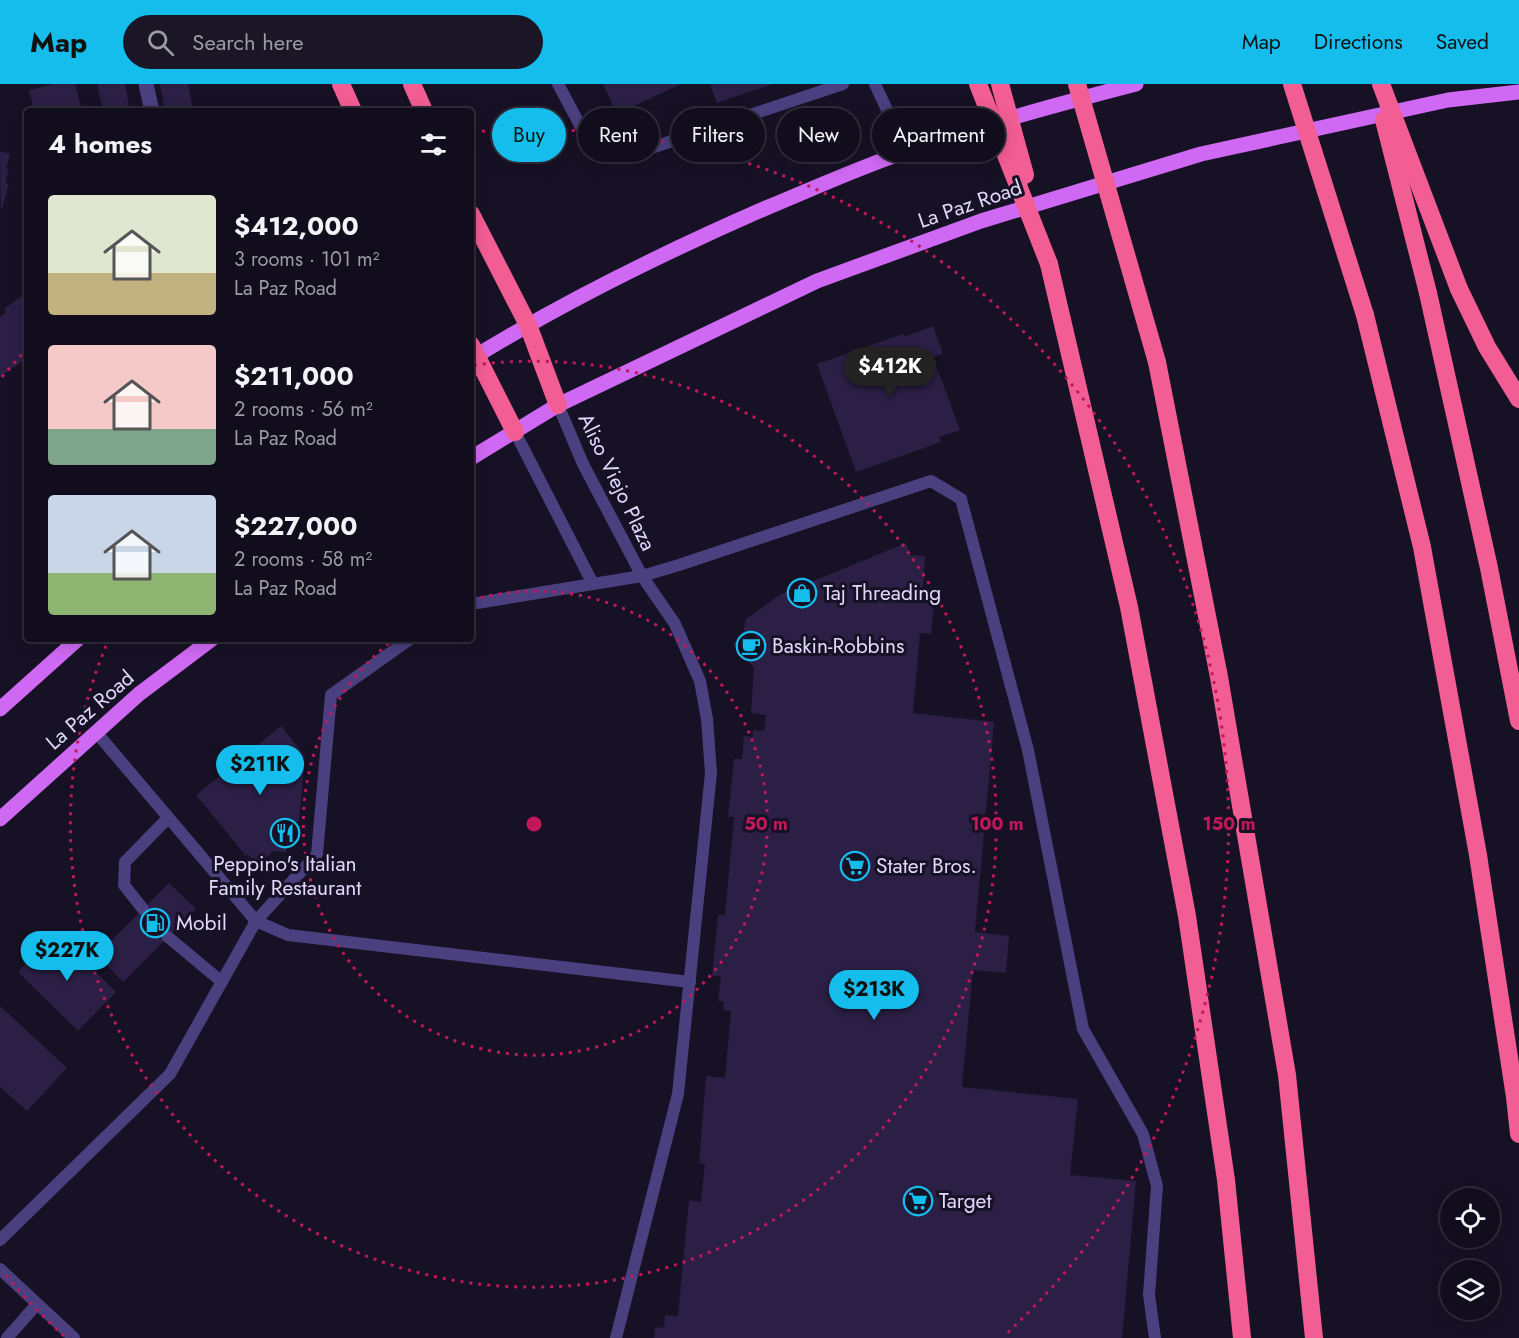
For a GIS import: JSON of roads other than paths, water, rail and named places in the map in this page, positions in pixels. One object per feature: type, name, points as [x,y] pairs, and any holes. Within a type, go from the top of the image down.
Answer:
[{"type":"highway","points":[[341,84],[352,108]]},
{"type":"highway","points":[[412,84],[423,108]]},
{"type":"highway","points":[[978,84],[1049,264]]},
{"type":"highway","points":[[1000,84],[1049,264],[1129,606],[1187,915],[1226,1180],[1242,1338]]},
{"type":"highway","points":[[1077,84],[1157,362],[1219,677],[1287,1075],[1314,1338]]},
{"type":"highway","points":[[1292,84],[1365,315],[1422,547],[1478,855],[1519,1134]]},
{"type":"highway","points":[[1375,84],[1428,293],[1489,568],[1519,721]]},
{"type":"highway","points":[[1381,84],[1459,289],[1487,346],[1519,399]]},
{"type":"highway","points":[[474,220],[528,325],[558,405]]},
{"type":"highway","points":[[474,355],[515,432]]},
{"type":"main road","points":[[1005,120],[1136,84]]},
{"type":"main road","name":"La Paz Road","points":[[474,456],[558,405],[817,280],[981,221],[1202,154],[1448,100],[1519,92]]},
{"type":"main road","points":[[474,352],[580,296],[704,236],[876,162]]},
{"type":"main road","points":[[0,709],[75,642]]},
{"type":"main road","name":"La Paz Road","points":[[0,819],[139,694],[208,642]]},
{"type":"street","points":[[146,84],[151,108]]},
{"type":"lane","points":[[558,84],[582,129],[608,151],[651,148],[843,84]]},
{"type":"lane","points":[[875,84],[886,108]]},
{"type":"lane","name":"Aliso Viejo Plaza","points":[[558,405],[582,464],[642,576],[675,624],[700,681],[707,719],[711,773],[678,1095],[616,1338]]},
{"type":"lane","points":[[515,432],[593,584]]},
{"type":"lane","points":[[474,604],[642,576],[930,480],[961,499],[1028,750],[1083,1029],[1143,1134],[1157,1186],[1149,1294],[1155,1338]]},
{"type":"lane","points":[[0,1240],[170,1074],[256,921],[317,854],[331,695],[406,642]]},
{"type":"lane","points":[[96,732],[256,921],[288,935],[690,982]]},
{"type":"lane","points":[[143,909],[124,885],[125,861],[168,818]]},
{"type":"lane","points":[[168,938],[222,982]]},
{"type":"lane","points":[[0,1269],[74,1338]]},
{"type":"lane","points":[[7,1338],[38,1304]]},
{"type":"place","name":"Taj Threading","points":[[802,593]]},
{"type":"place","name":"Baskin-Robbins","points":[[751,646]]},
{"type":"place","name":"Peppino's Italian Family Restaurant","points":[[285,833]]},
{"type":"place","name":"Stater Bros.","points":[[855,866]]},
{"type":"place","name":"Mobil","points":[[155,923]]},
{"type":"place","name":"Target","points":[[918,1201]]}]
